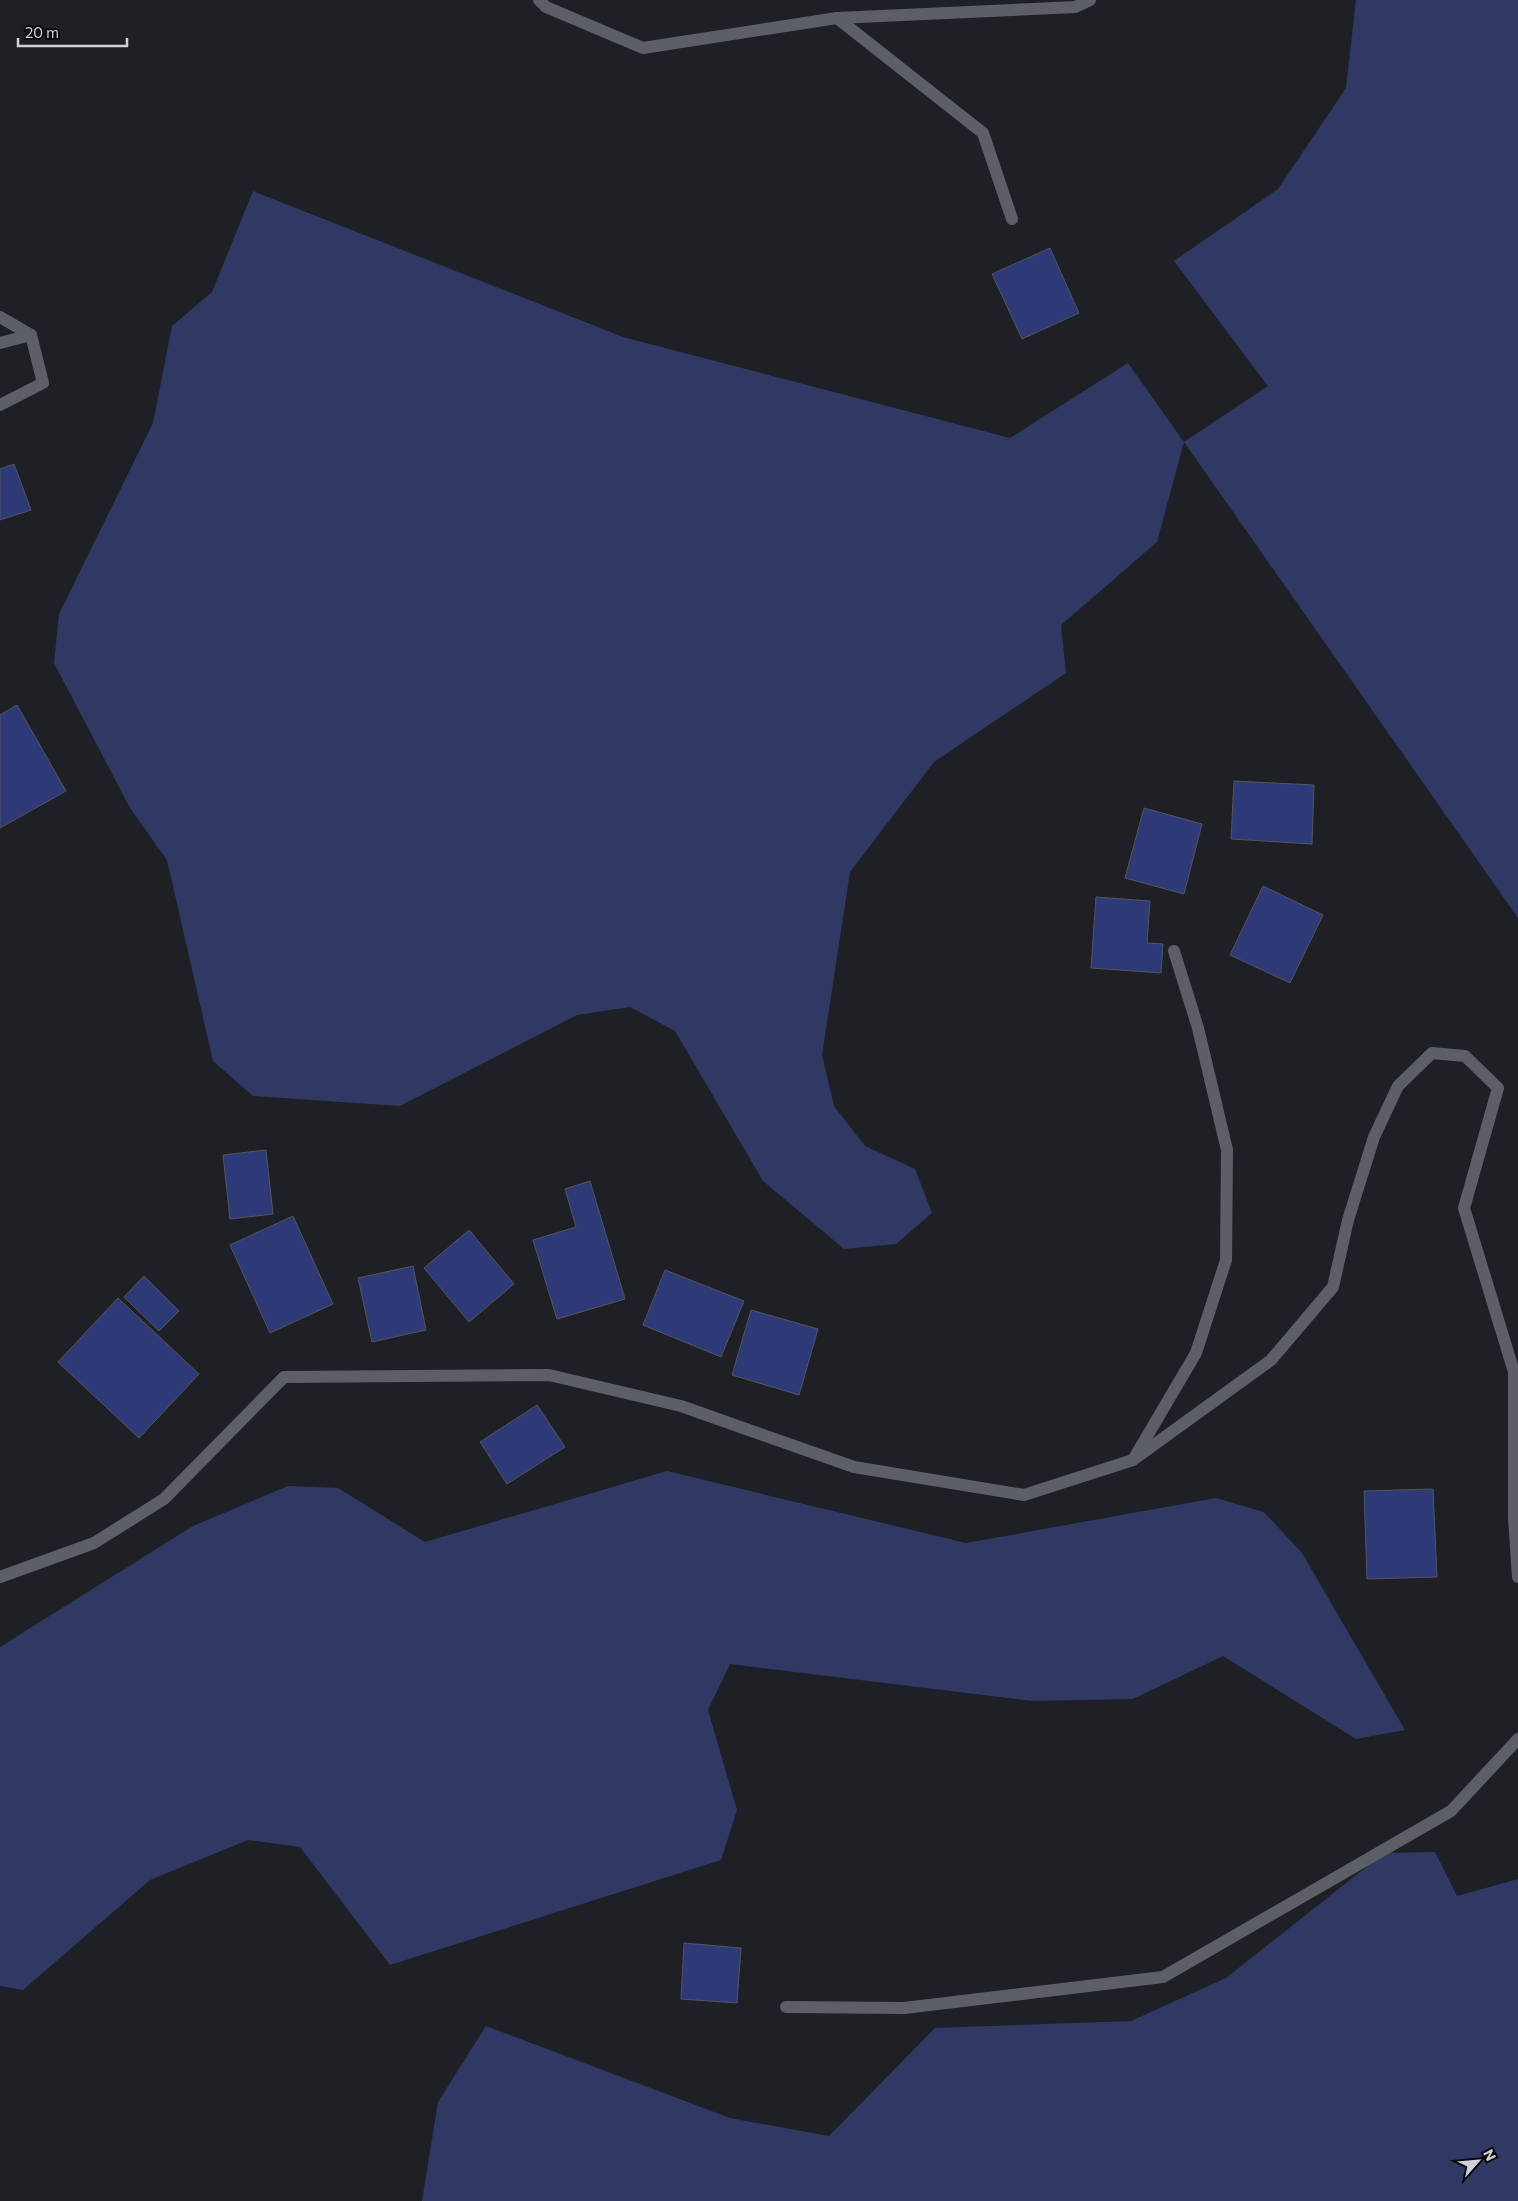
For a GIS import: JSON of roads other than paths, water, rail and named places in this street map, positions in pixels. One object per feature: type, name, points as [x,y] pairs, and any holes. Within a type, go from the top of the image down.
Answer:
[{"type":"street","points":[[539,0],[546,7],[643,48],[837,18],[1075,7],[1090,0]]},
{"type":"street","points":[[837,18],[983,133],[1012,219]]},
{"type":"street","points":[[0,317],[31,335],[43,383],[0,405]]},
{"type":"street","points":[[0,343],[31,335]]},
{"type":"street","points":[[1133,1460],[1196,1353],[1226,1260],[1227,1150],[1198,1028],[1174,951]]},
{"type":"street","points":[[0,1577],[94,1542],[164,1500],[284,1377],[548,1375],[681,1406],[854,1466],[1024,1495],[1133,1460],[1271,1360],[1333,1287],[1348,1220],[1374,1137],[1398,1086],[1432,1053],[1465,1056],[1498,1088],[1464,1208],[1514,1372],[1514,1518],[1518,1577]]},
{"type":"street","points":[[786,2007],[904,2008],[1162,1977],[1451,1811],[1518,1739]]}]
